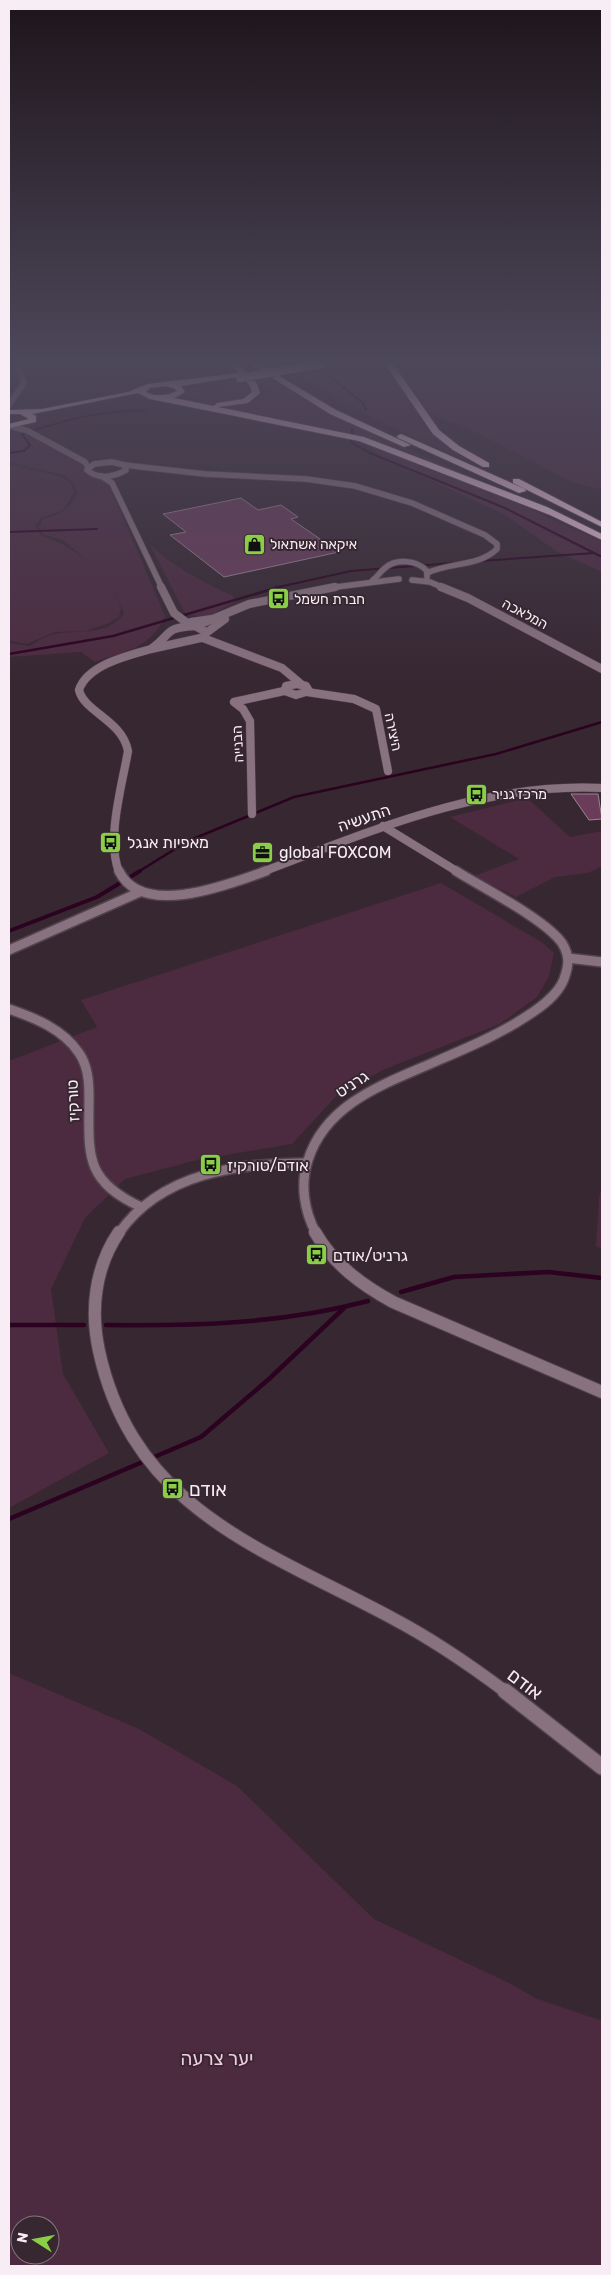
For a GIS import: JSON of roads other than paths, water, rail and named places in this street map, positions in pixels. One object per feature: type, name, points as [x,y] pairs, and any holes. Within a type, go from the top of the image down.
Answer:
[{"type":"highway","points":[[446,470],[552,513]]},
{"type":"highway","points":[[463,470],[602,537]]},
{"type":"highway","points":[[478,470],[602,527]]},
{"type":"highway","points":[[497,470],[602,527]]},
{"type":"street","points":[[89,470],[90,473],[101,476],[112,483],[176,616],[191,626],[203,629],[205,636]]},
{"type":"street","points":[[112,483],[124,470]]},
{"type":"street","points":[[101,476],[142,470]]},
{"type":"street","points":[[163,470],[306,479],[355,486],[412,503],[485,535],[497,544],[497,549],[489,556],[447,566],[412,580]]},
{"type":"street","points":[[368,582],[379,576],[386,567],[396,563],[447,566]]},
{"type":"street","name":"המלאכה","points":[[418,564],[426,568],[427,574],[435,584]]},
{"type":"street","points":[[384,571],[388,576],[399,579]]},
{"type":"street","points":[[169,632],[212,619],[238,607],[368,582],[399,579]]},
{"type":"street","name":"המלאכה","points":[[399,579],[435,584],[477,602],[602,669]]},
{"type":"street","points":[[9,950],[140,892],[120,874],[114,852],[114,835],[128,751],[127,742],[117,728],[82,699],[78,691],[84,677],[97,669],[150,649],[205,636],[224,620],[269,600]]},
{"type":"street","points":[[176,616],[194,622],[212,619]]},
{"type":"street","points":[[150,649],[163,641],[176,616]]},
{"type":"street","points":[[169,632],[173,640],[185,642]]},
{"type":"street","points":[[205,636],[282,668],[301,684],[308,687],[307,692],[296,695],[284,691],[284,688],[289,685],[301,684]]},
{"type":"street","name":"הבנייה","points":[[252,814],[250,721],[244,709],[234,702],[284,691]]},
{"type":"street","name":"היצירה","points":[[307,692],[356,699],[373,706],[376,709],[388,771]]},
{"type":"street","name":"התעשיה","points":[[140,892],[171,896],[215,890],[383,826],[512,792],[581,787],[602,788]]},
{"type":"street","points":[[383,826],[549,928],[560,940],[568,958],[602,962]]},
{"type":"street","name":"גרניט","points":[[568,958],[566,978],[558,991],[533,1014],[495,1035],[382,1084],[353,1101],[325,1127],[306,1163],[303,1182],[309,1218],[326,1250],[354,1278],[372,1291],[413,1312],[602,1392]]},
{"type":"street","name":"טורקיז","points":[[9,1009],[59,1032],[80,1053],[86,1066],[89,1081],[90,1152],[95,1172],[103,1185],[115,1195],[141,1207]]},
{"type":"street","name":"אודם","points":[[306,1163],[262,1163],[221,1170],[177,1185],[141,1207],[115,1237],[104,1257],[98,1278],[95,1323],[98,1346],[113,1394],[136,1442],[153,1466],[189,1501],[228,1531],[275,1560],[383,1613],[433,1641],[602,1767]]},
{"type":"waterway","points":[[412,470],[505,508],[602,557]]},
{"type":"waterway","points":[[9,532],[97,529]]},
{"type":"waterway","points":[[480,561],[594,553]]},
{"type":"waterway","points":[[274,588],[351,571],[453,563]]},
{"type":"waterway","points":[[9,654],[113,636],[279,587]]},
{"type":"waterway","points":[[138,872],[188,841],[294,797],[496,754],[602,722]]},
{"type":"waterway","points":[[9,931],[97,897],[140,871]]},
{"type":"waterway","points":[[401,1292],[454,1277],[548,1272],[602,1278]]},
{"type":"waterway","points":[[106,1325],[238,1322],[303,1315],[368,1301]]},
{"type":"waterway","points":[[9,1519],[201,1437],[269,1379],[344,1308]]},
{"type":"waterway","points":[[9,1325],[84,1325]]},
{"type":"place","name":"איקאה אשתאול","points":[[254,544]]},
{"type":"place","name":"חברת חשמל","points":[[278,599]]},
{"type":"place","name":"מרכז גניר","points":[[476,794]]},
{"type":"place","name":"מאפיות אנגל","points":[[111,842]]},
{"type":"place","name":"global FOXCOM","points":[[263,852]]},
{"type":"place","name":"אודם/טורקיז","points":[[211,1165]]},
{"type":"place","name":"גרניט/אודם","points":[[317,1255]]},
{"type":"place","name":"אודם","points":[[173,1489]]},
{"type":"park label","name":"יער צרעה","points":[[217,2058]]}]
